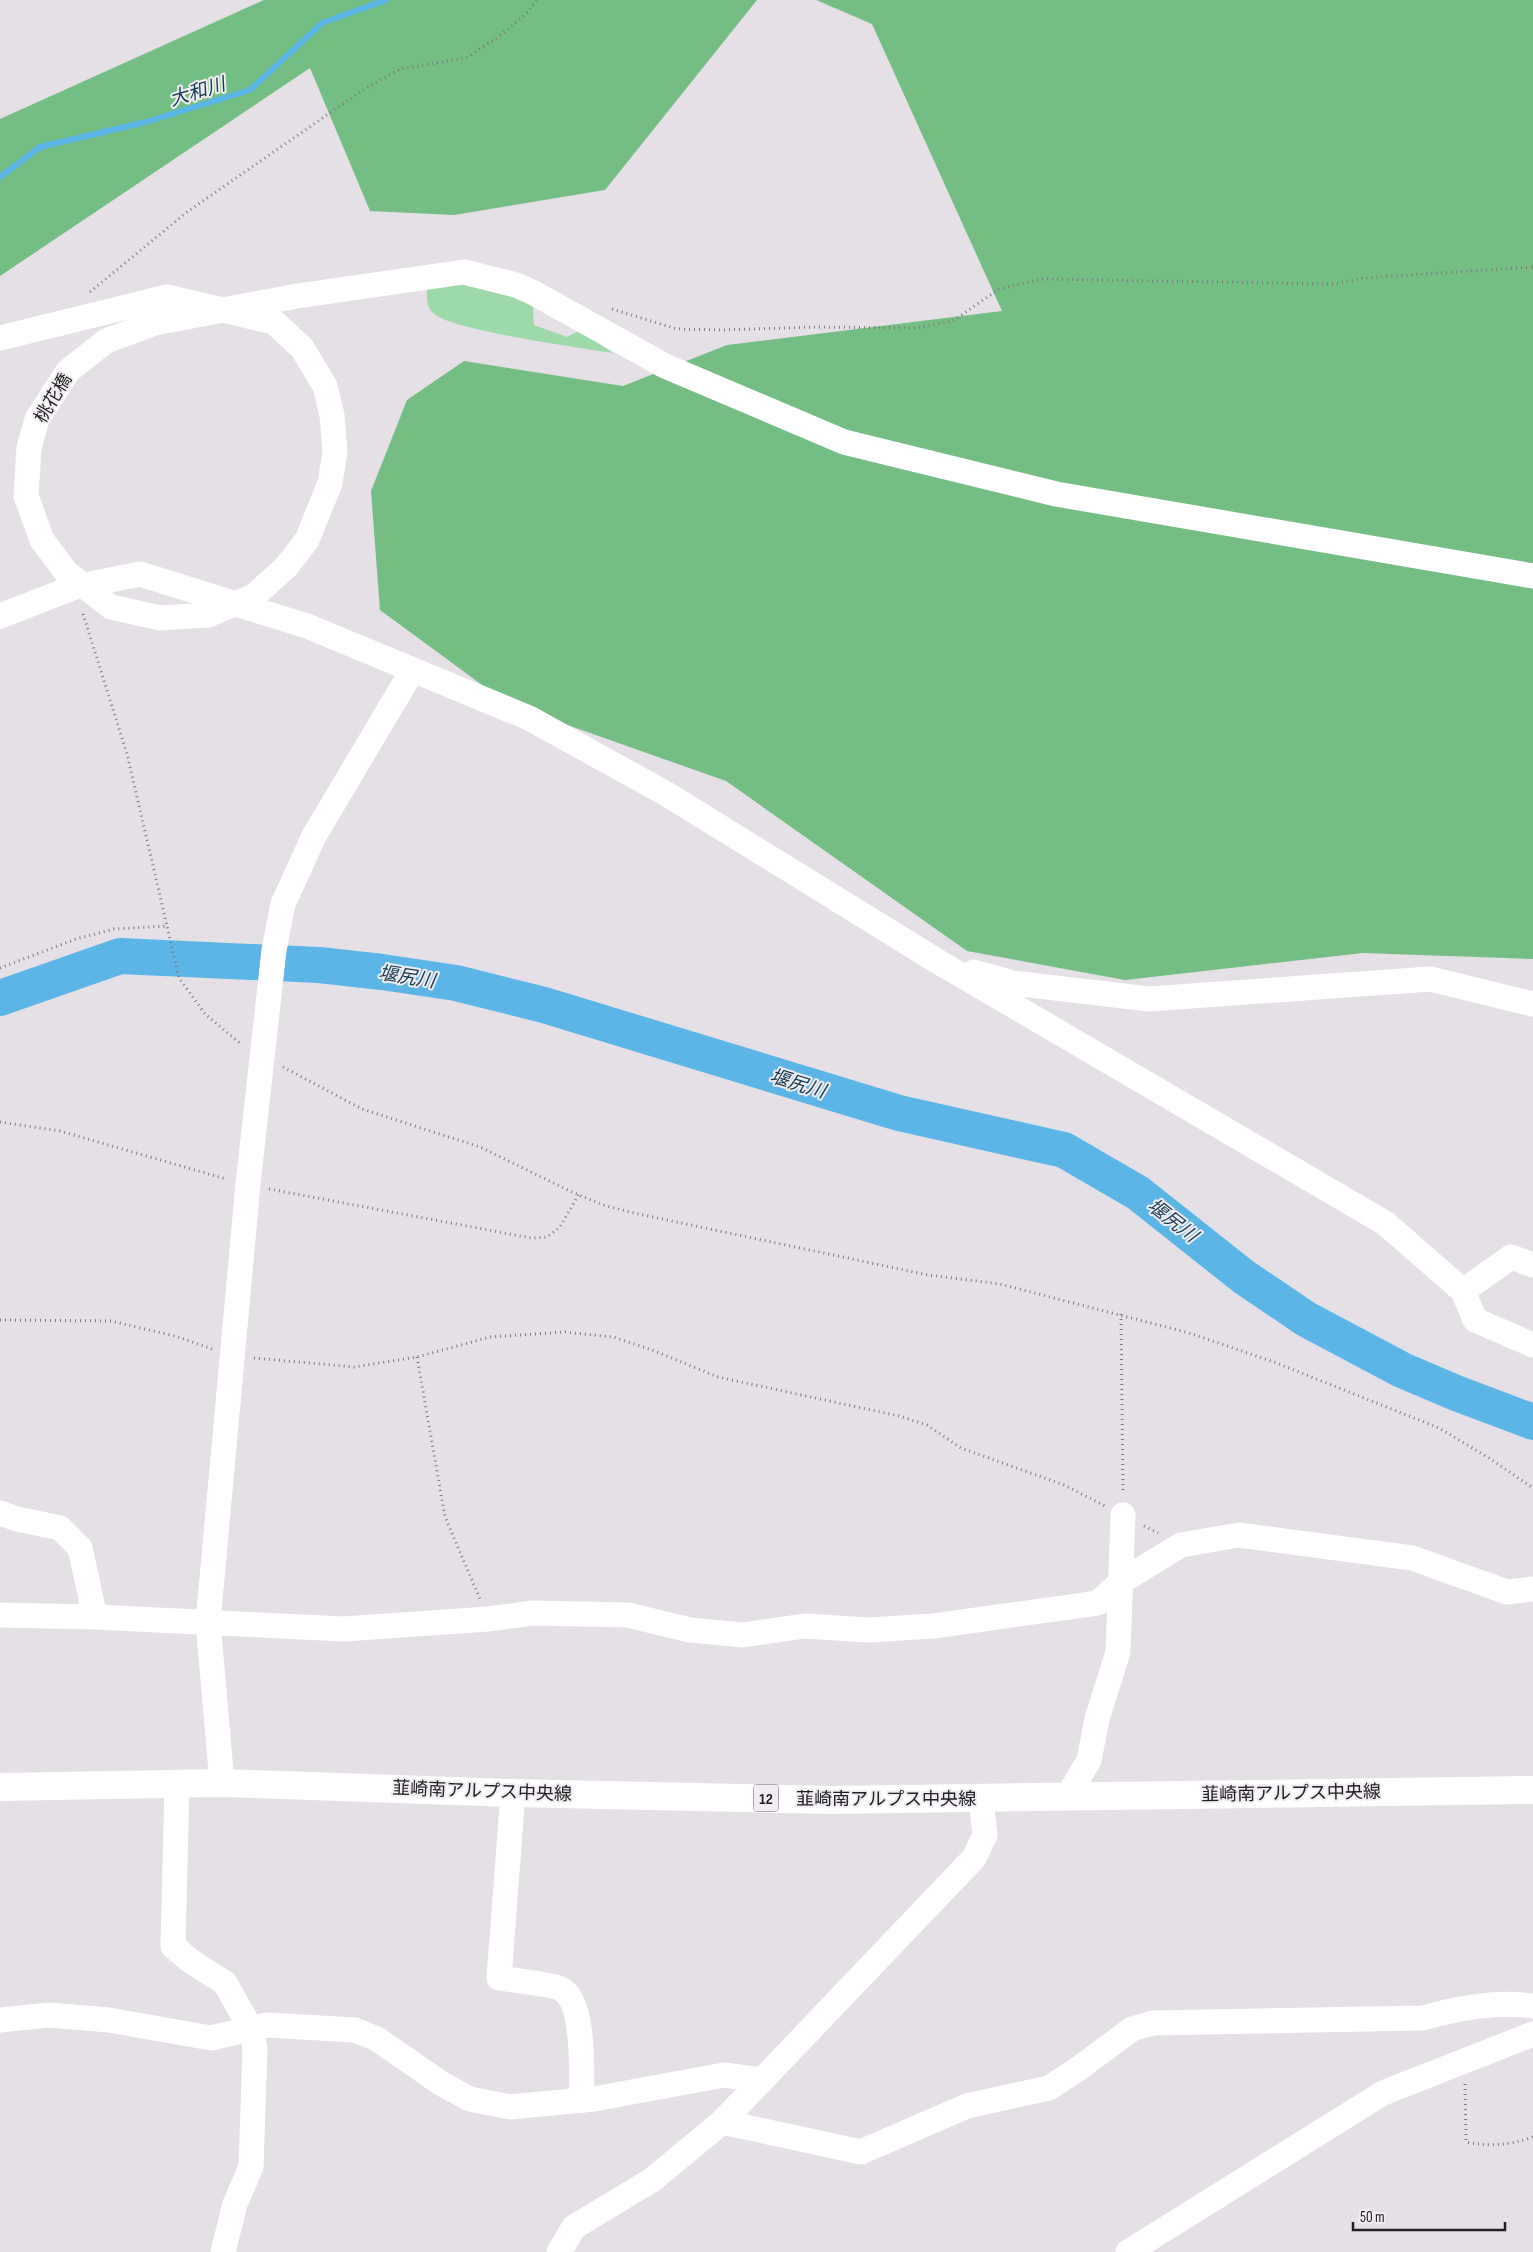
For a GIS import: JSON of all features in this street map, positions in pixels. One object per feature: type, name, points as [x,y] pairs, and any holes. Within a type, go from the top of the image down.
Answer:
[{"type":"main road","name":"韮崎南アルプス中央線","points":[[0,1787],[222,1783],[513,1793],[831,1800],[1533,1790]]},
{"type":"street","name":"桃花橋","points":[[0,338],[167,297],[274,322],[302,348],[324,386],[332,415],[335,452],[330,483],[307,540],[286,567],[254,596],[208,615],[160,618],[111,608],[66,572],[42,540],[26,496],[29,448],[37,419],[68,370],[106,341],[155,323],[297,296],[464,272],[516,285],[532,292],[665,366],[844,442],[1056,494],[1533,576]]},
{"type":"street","points":[[0,616],[75,588],[140,574],[306,626],[529,718],[665,793],[937,961],[1385,1224],[1463,1291],[1475,1320],[1533,1344]]},
{"type":"street","points":[[222,1783],[208,1622],[248,1184],[274,950],[283,904],[314,836],[412,671]]},
{"type":"street","points":[[937,961],[1013,983],[1149,999],[1430,979],[1533,1004]]},
{"type":"street","points":[[1463,1291],[1511,1257],[1533,1265]]},
{"type":"street","points":[[0,1513],[17,1519],[60,1528],[80,1548],[95,1616]]},
{"type":"street","points":[[1068,1796],[1089,1760],[1097,1719],[1118,1652],[1123,1515]]},
{"type":"street","points":[[0,1616],[95,1616],[344,1629],[488,1619],[533,1613],[628,1615],[690,1630],[743,1635],[805,1626],[868,1630],[934,1626],[1098,1603],[1122,1581],[1181,1545],[1239,1535],[1412,1558],[1507,1592],[1533,1589]]},
{"type":"street","points":[[177,1784],[174,1946],[189,1960],[226,1983],[251,2029],[255,2048],[251,2167],[235,2204],[223,2252]]},
{"type":"street","points":[[513,1793],[499,1978],[560,1989],[572,2001],[578,2018],[582,2100]]},
{"type":"street","points":[[559,2252],[574,2227],[652,2180],[722,2122],[974,1858],[985,1836],[981,1799]]},
{"type":"street","points":[[722,2122],[861,2152],[968,2106],[1049,2088],[1132,2029],[1152,2024],[1423,2018],[1455,2009],[1499,2004],[1533,2006]]},
{"type":"street","points":[[0,2020],[48,2015],[100,2019],[211,2038],[267,2025],[355,2030],[377,2039],[442,2084],[470,2099],[510,2106],[582,2100],[724,2075],[762,2080]]},
{"type":"street","points":[[1128,2252],[1383,2093],[1533,2034]]},
{"type":"path","points":[[84,297],[187,212],[362,90],[400,69],[466,58],[498,37],[525,15],[537,0]]},
{"type":"path","points":[[604,306],[677,329],[917,328],[953,321],[999,289],[1043,279],[1334,284],[1363,278],[1533,267]]},
{"type":"path","points":[[75,588],[126,754],[179,978],[205,1014],[237,1042],[362,1109],[480,1147],[603,1205],[928,1275],[1000,1284],[1189,1333],[1274,1362],[1439,1428],[1489,1458],[1533,1488]]},
{"type":"path","points":[[0,968],[76,939],[114,928],[167,926]]},
{"type":"path","points":[[0,1122],[60,1132],[248,1184],[531,1238],[547,1237],[560,1227],[578,1194]]},
{"type":"path","points":[[1121,1314],[1123,1515]]},
{"type":"path","points":[[0,1320],[111,1321],[175,1336],[232,1356],[354,1367],[417,1357],[490,1337],[565,1332],[613,1338],[652,1350],[718,1377],[899,1416],[927,1425],[961,1448],[1064,1485],[1181,1545]]},
{"type":"path","points":[[417,1357],[445,1517],[488,1619]]},
{"type":"path","points":[[1464,2060],[1466,2142],[1484,2146],[1514,2144],[1533,2137]]},
{"type":"green space","points":[[264,0],[757,0],[605,190],[454,215],[370,211],[310,68],[0,276],[0,119]]},
{"type":"green space","points":[[816,0],[1533,0],[1533,959],[1363,953],[1125,980],[967,951],[726,781],[508,704],[380,610],[371,491],[407,400],[464,361],[623,386],[727,345],[1002,311],[872,24]]},
{"type":"green space","points":[[464,272],[532,292],[534,325],[567,337],[579,331],[613,353],[489,332],[464,326],[433,313],[428,305],[427,288]]},
{"type":"waterway","name":"大和川","points":[[0,177],[40,147],[146,122],[250,90],[322,23],[386,0]]},
{"type":"waterway","name":"堰尻川","points":[[0,998],[120,956],[319,965],[382,972],[456,983],[544,1005],[899,1113],[1064,1150],[1138,1193],[1244,1277],[1306,1319],[1402,1370],[1533,1422]]}]
